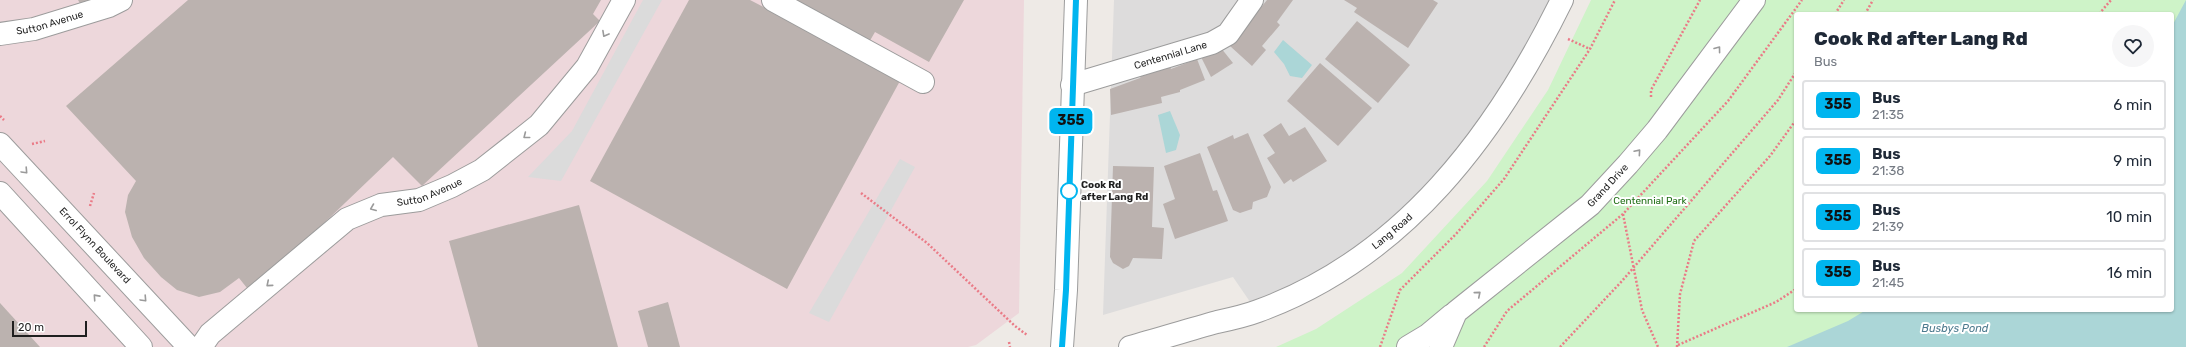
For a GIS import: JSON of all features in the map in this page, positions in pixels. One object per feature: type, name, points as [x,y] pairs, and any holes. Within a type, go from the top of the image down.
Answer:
[{"type":"street","name":"Sutton Avenue","points":[[0,34],[34,29],[109,6],[121,0]]},
{"type":"street","name":"Sutton Avenue","points":[[201,347],[214,331],[346,219],[381,205],[419,200],[452,186],[482,170],[539,125],[587,68],[624,0]]},
{"type":"street","points":[[773,0],[923,82]]},
{"type":"street","points":[[1062,347],[1066,290],[1076,0]]},
{"type":"street","name":"Centennial Lane","points":[[1072,85],[1212,43],[1228,34],[1252,0]]},
{"type":"street","name":"Lang Road","points":[[1130,347],[1258,312],[1294,296],[1320,282],[1377,245],[1409,219],[1437,191],[1477,144],[1542,41],[1562,0]]},
{"type":"street","name":"Grand Drive","points":[[1440,347],[1456,312],[1590,205],[1648,140],[1754,0]]},
{"type":"street","name":"Errol Flynn Boulevard","points":[[0,144],[189,347]]},
{"type":"street","points":[[0,193],[141,347]]},
{"type":"street","points":[[1408,347],[1428,335],[1456,312]]},
{"type":"path","points":[[1380,347],[1400,290],[1456,234],[1504,179],[1590,49],[1615,0]]},
{"type":"path","points":[[1648,140],[1651,90],[1700,0]]},
{"type":"path","points":[[1836,12],[1844,0]]},
{"type":"path","points":[[1866,12],[1873,0]]},
{"type":"path","points":[[2101,12],[2110,0]]},
{"type":"path","points":[[1573,41],[1590,49]]},
{"type":"path","points":[[1560,347],[1633,268],[1778,100],[1794,75]]},
{"type":"path","points":[[1794,123],[1770,156],[1694,241],[1680,294],[1677,346],[1776,302],[1794,289]]},
{"type":"path","points":[[861,193],[927,243],[1015,326],[1027,335]]},
{"type":"path","points":[[1623,214],[1642,310],[1658,347]]},
{"type":"path","points":[[1009,342],[1010,347]]},
{"type":"shaded area","points":[[0,0],[1024,0],[1019,313],[976,345],[968,347],[0,347]]},
{"type":"shaded area","points":[[643,0],[662,0],[561,181],[528,177],[572,131]]},
{"type":"shaded area","points":[[1114,0],[1562,0],[1542,41],[1409,219],[1257,312],[1233,277],[1103,315]]},
{"type":"shaded area","points":[[900,159],[915,167],[829,322],[809,313]]},
{"type":"green space","name":"Centennial Park","points":[[1591,0],[2186,0],[2186,347],[1276,347],[1316,329],[1402,273],[1487,181],[1548,90]]},
{"type":"water","name":"Busbys Pond","points":[[2186,0],[2186,347],[1787,347],[1848,321],[1863,312],[2174,312],[2174,22]]},
{"type":"water","points":[[1283,40],[1312,65],[1302,78],[1290,76],[1284,64],[1274,52]]},
{"type":"water","points":[[1170,111],[1180,135],[1176,150],[1166,153],[1158,115]]},
{"type":"building","points":[[78,0],[92,0],[81,5]]},
{"type":"building","points":[[188,0],[601,0],[593,14],[600,21],[422,186],[393,157],[251,293],[239,278],[220,292],[199,297],[177,290],[161,277],[144,258],[132,237],[125,212],[128,195],[136,181],[66,106]]},
{"type":"building","points":[[689,0],[750,0],[901,79],[787,289],[590,181]]},
{"type":"building","points":[[786,0],[964,0],[929,62],[875,32],[868,44]]},
{"type":"building","points":[[1267,0],[1293,0],[1277,22],[1280,25],[1262,46],[1266,50],[1252,66],[1230,46]]},
{"type":"building","points":[[1344,0],[1433,0],[1438,3],[1408,48],[1354,12],[1357,8]]},
{"type":"building","points":[[1357,21],[1410,65],[1378,103],[1325,59]]},
{"type":"building","points":[[1221,48],[1233,63],[1211,77],[1200,55]]},
{"type":"building","points":[[1197,59],[1205,80],[1180,90],[1180,92],[1161,97],[1162,103],[1111,115],[1110,89],[1170,66],[1171,69]]},
{"type":"building","points":[[1320,63],[1372,108],[1338,146],[1287,101]]},
{"type":"building","points":[[1281,123],[1289,136],[1305,127],[1327,161],[1293,182],[1291,179],[1284,184],[1267,158],[1275,153],[1263,135]]},
{"type":"building","points":[[1248,133],[1271,187],[1267,197],[1253,202],[1252,209],[1240,213],[1233,210],[1207,147],[1233,135],[1234,139]]},
{"type":"building","points":[[1200,153],[1213,191],[1217,190],[1228,221],[1175,239],[1163,204],[1175,199],[1164,166]]},
{"type":"building","points":[[1113,166],[1154,167],[1152,227],[1164,228],[1162,259],[1133,258],[1129,266],[1123,269],[1113,263],[1110,257]]},
{"type":"building","points":[[579,205],[618,347],[478,347],[449,241]]},
{"type":"building","points":[[668,302],[680,347],[648,347],[638,311]]},
{"type":"building","points":[[0,303],[40,347],[0,347]]},
{"type":"bus line","name":"355","points":[[1062,347],[1066,290],[1076,0]]},
{"type":"place","name":"Cook Rd after Lang Rd","points":[[1069,191]]}]
